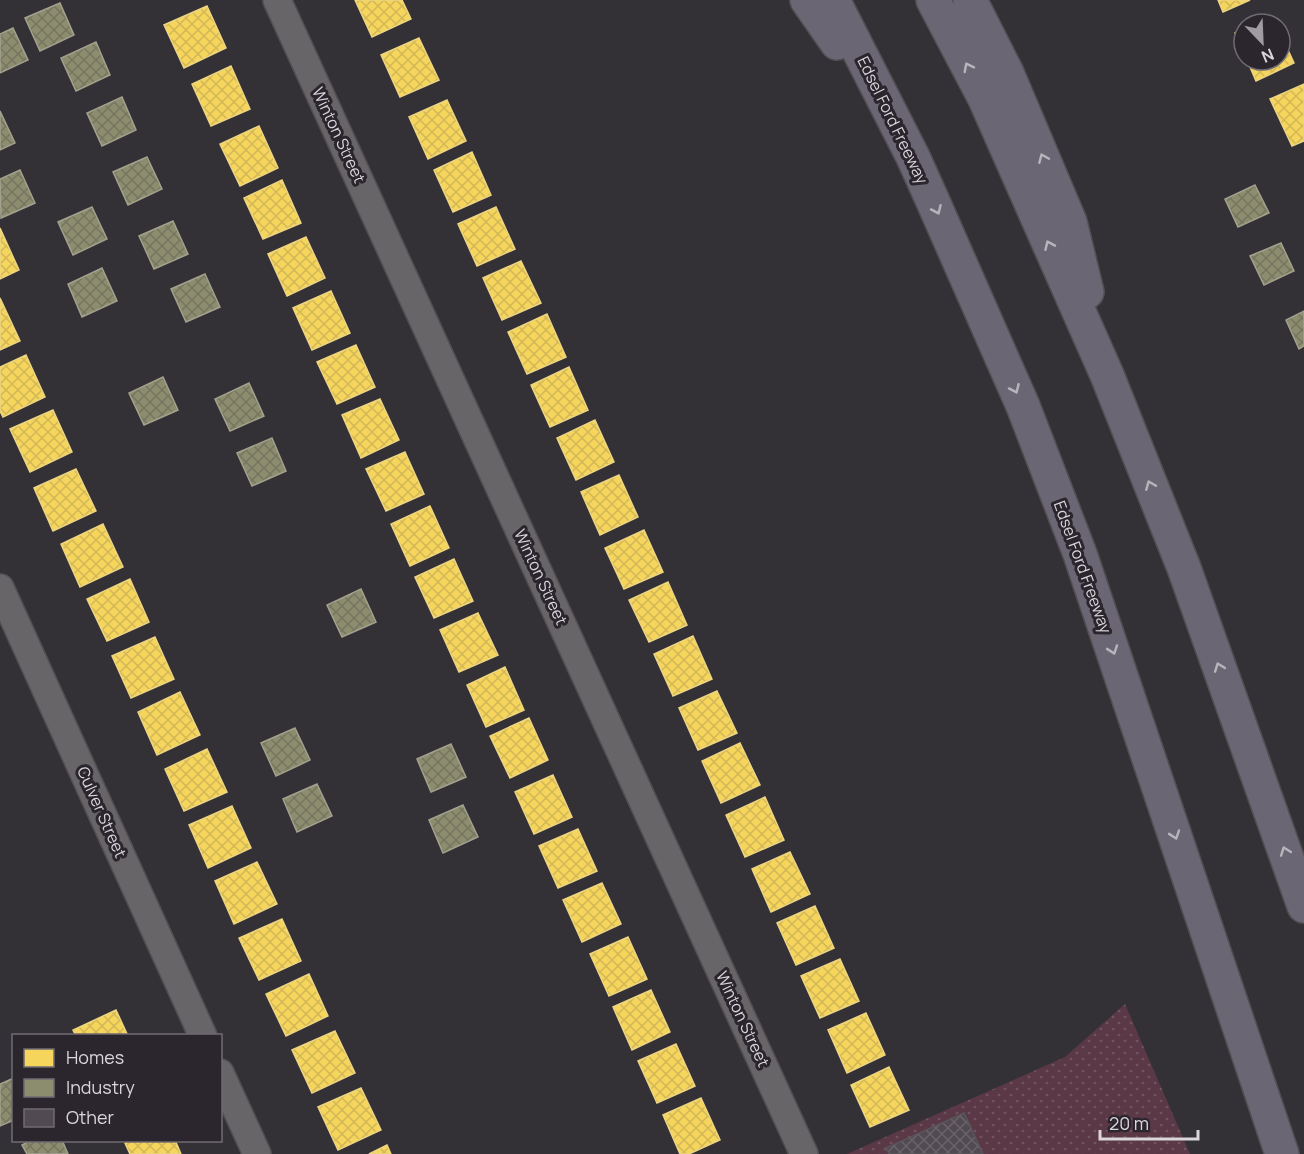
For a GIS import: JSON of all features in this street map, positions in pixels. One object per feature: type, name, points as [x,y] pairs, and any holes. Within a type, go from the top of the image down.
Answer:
[{"type":"highway","points":[[807,0],[913,157]]},
{"type":"highway","name":"Edsel Ford Freeway","points":[[833,0],[913,157],[1023,406],[1080,554],[1282,1154]]},
{"type":"highway","points":[[933,0],[985,99],[1107,375],[1184,568],[1304,906]]},
{"type":"highway","points":[[970,0],[1007,73],[1070,222],[1107,375]]},
{"type":"street","name":"Winton Street","points":[[277,0],[804,1154]]},
{"type":"street","name":"Culver Street","points":[[0,588],[204,1034]]},
{"type":"street","points":[[222,1077],[257,1154]]},
{"type":"shaded area","points":[[1125,1004],[1190,1154],[847,1154],[1065,1057]]},
{"type":"building: Homes","points":[[355,0],[402,0],[411,19],[372,37]]},
{"type":"building: Homes","points":[[1218,0],[1250,0],[1223,12]]},
{"type":"building: Homes","points":[[207,6],[226,48],[184,68],[164,25]]},
{"type":"building: Homes","points":[[419,38],[439,80],[400,97],[381,55]]},
{"type":"building: Homes","points":[[231,66],[250,109],[211,126],[192,84]]},
{"type":"building: Homes","points":[[1252,72],[1275,72],[1256,81]]},
{"type":"building: Homes","points":[[1304,84],[1304,141],[1292,146],[1270,99]]},
{"type":"building: Homes","points":[[447,100],[466,141],[428,159],[409,117]]},
{"type":"building: Homes","points":[[259,126],[278,168],[240,186],[220,144]]},
{"type":"building: Homes","points":[[472,152],[491,195],[453,212],[434,170]]},
{"type":"building: Homes","points":[[282,180],[301,223],[263,239],[244,198]]},
{"type":"building: Homes","points":[[496,207],[515,249],[477,266],[458,224]]},
{"type":"building: Homes","points":[[0,228],[19,270],[0,279]]},
{"type":"building: Homes","points":[[306,237],[325,278],[287,296],[268,254]]},
{"type":"building: Homes","points":[[521,261],[541,303],[502,320],[483,278]]},
{"type":"building: Homes","points":[[331,291],[350,333],[312,350],[293,308]]},
{"type":"building: Homes","points":[[0,298],[20,341],[0,350]]},
{"type":"building: Homes","points":[[547,314],[566,357],[527,374],[508,332]]},
{"type":"building: Homes","points":[[356,345],[375,387],[337,404],[317,362]]},
{"type":"building: Homes","points":[[26,355],[45,397],[3,417],[0,411],[0,367]]},
{"type":"building: Homes","points":[[569,367],[588,410],[550,427],[531,385]]},
{"type":"building: Homes","points":[[380,399],[399,440],[361,458],[342,415]]},
{"type":"building: Homes","points":[[53,410],[72,452],[30,472],[10,429]]},
{"type":"building: Homes","points":[[595,420],[614,462],[576,480],[557,438]]},
{"type":"building: Homes","points":[[405,452],[424,494],[386,511],[366,469]]},
{"type":"building: Homes","points":[[76,469],[96,511],[53,531],[34,488]]},
{"type":"building: Homes","points":[[619,475],[638,517],[600,535],[581,492]]},
{"type":"building: Homes","points":[[430,506],[449,548],[410,566],[391,524]]},
{"type":"building: Homes","points":[[103,524],[123,567],[80,587],[61,544]]},
{"type":"building: Homes","points":[[644,530],[663,572],[624,589],[605,548]]},
{"type":"building: Homes","points":[[454,559],[473,601],[434,618],[415,577]]},
{"type":"building: Homes","points":[[130,579],[149,622],[107,641],[87,599]]},
{"type":"building: Homes","points":[[668,582],[687,625],[649,642],[629,600]]},
{"type":"building: Homes","points":[[478,613],[498,655],[459,672],[440,630]]},
{"type":"building: Homes","points":[[693,636],[712,679],[673,696],[654,654]]},
{"type":"building: Homes","points":[[155,637],[174,679],[131,698],[112,656]]},
{"type":"building: Homes","points":[[505,667],[524,710],[486,727],[467,685]]},
{"type":"building: Homes","points":[[717,691],[737,733],[698,750],[679,708]]},
{"type":"building: Homes","points":[[180,692],[200,735],[157,755],[138,712]]},
{"type":"building: Homes","points":[[529,718],[548,760],[510,778],[490,736]]},
{"type":"building: Homes","points":[[740,743],[760,785],[721,803],[702,761]]},
{"type":"building: Homes","points":[[207,749],[227,792],[184,811],[165,769]]},
{"type":"building: Homes","points":[[553,775],[572,817],[534,834],[515,792]]},
{"type":"building: Homes","points":[[765,797],[784,840],[745,857],[726,815]]},
{"type":"building: Homes","points":[[232,806],[251,848],[208,868],[189,825]]},
{"type":"building: Homes","points":[[578,829],[597,871],[558,888],[539,846]]},
{"type":"building: Homes","points":[[790,852],[810,894],[771,912],[752,869]]},
{"type":"building: Homes","points":[[257,862],[277,904],[234,924],[215,881]]},
{"type":"building: Homes","points":[[602,883],[621,924],[582,942],[563,900]]},
{"type":"building: Homes","points":[[815,906],[834,948],[796,965],[777,923]]},
{"type":"building: Homes","points":[[282,919],[301,961],[259,980],[239,938]]},
{"type":"building: Homes","points":[[628,937],[647,979],[609,996],[590,954]]},
{"type":"building: Homes","points":[[840,959],[859,1001],[820,1018],[801,976]]},
{"type":"building: Homes","points":[[309,974],[328,1016],[286,1036],[266,994]]},
{"type":"building: Homes","points":[[651,990],[670,1032],[632,1050],[613,1007]]},
{"type":"building: Homes","points":[[116,1010],[127,1034],[75,1034],[73,1030]]},
{"type":"building: Homes","points":[[866,1013],[885,1055],[847,1073],[828,1030]]},
{"type":"building: Homes","points":[[335,1031],[355,1073],[312,1093],[292,1050]]},
{"type":"building: Homes","points":[[676,1044],[695,1086],[657,1103],[638,1061]]},
{"type":"building: Homes","points":[[889,1067],[909,1110],[870,1127],[851,1085]]},
{"type":"building: Homes","points":[[361,1088],[381,1130],[338,1150],[318,1107]]},
{"type":"building: Homes","points":[[701,1098],[720,1140],[689,1154],[680,1154],[663,1115]]},
{"type":"building: Homes","points":[[176,1142],[181,1154],[130,1154],[125,1143]]},
{"type":"building: Homes","points":[[387,1145],[391,1154],[369,1154]]},
{"type":"building: Industry","points":[[60,3],[74,35],[40,51],[25,18]]},
{"type":"building: Industry","points":[[13,28],[28,60],[0,73],[0,34]]},
{"type":"building: Industry","points":[[96,42],[110,75],[76,91],[61,58]]},
{"type":"building: Industry","points":[[122,97],[136,130],[102,146],[87,113]]},
{"type":"building: Industry","points":[[0,111],[15,143],[0,150]]},
{"type":"building: Industry","points":[[147,157],[162,189],[128,205],[113,172]]},
{"type":"building: Industry","points":[[20,170],[35,203],[1,218],[0,179]]},
{"type":"building: Industry","points":[[1255,185],[1269,213],[1238,227],[1225,199]]},
{"type":"building: Industry","points":[[92,207],[107,239],[73,255],[58,222]]},
{"type":"building: Industry","points":[[173,221],[188,254],[154,269],[139,236]]},
{"type":"building: Industry","points":[[1281,243],[1294,271],[1264,285],[1250,256]]},
{"type":"building: Industry","points":[[102,268],[117,301],[82,317],[68,284]]},
{"type":"building: Industry","points":[[205,274],[220,307],[186,322],[171,289]]},
{"type":"building: Industry","points":[[1304,311],[1304,346],[1299,349],[1286,320]]},
{"type":"building: Industry","points":[[163,377],[178,410],[144,425],[129,393]]},
{"type":"building: Industry","points":[[249,383],[264,416],[230,431],[215,399]]},
{"type":"building: Industry","points":[[272,438],[286,471],[252,486],[237,453]]},
{"type":"building: Industry","points":[[361,589],[376,622],[342,637],[327,605]]},
{"type":"building: Industry","points":[[295,728],[310,760],[276,776],[261,743]]},
{"type":"building: Industry","points":[[451,744],[466,777],[431,792],[417,759]]},
{"type":"building: Industry","points":[[317,784],[332,816],[297,832],[283,799]]},
{"type":"building: Industry","points":[[463,805],[478,837],[443,853],[429,820]]},
{"type":"building: Industry","points":[[12,1079],[12,1121],[0,1126],[0,1084]]},
{"type":"building: Industry","points":[[27,1142],[63,1142],[68,1154],[27,1154],[22,1145]]},
{"type":"building: Other","points":[[964,1113],[983,1154],[889,1154],[886,1148]]}]
